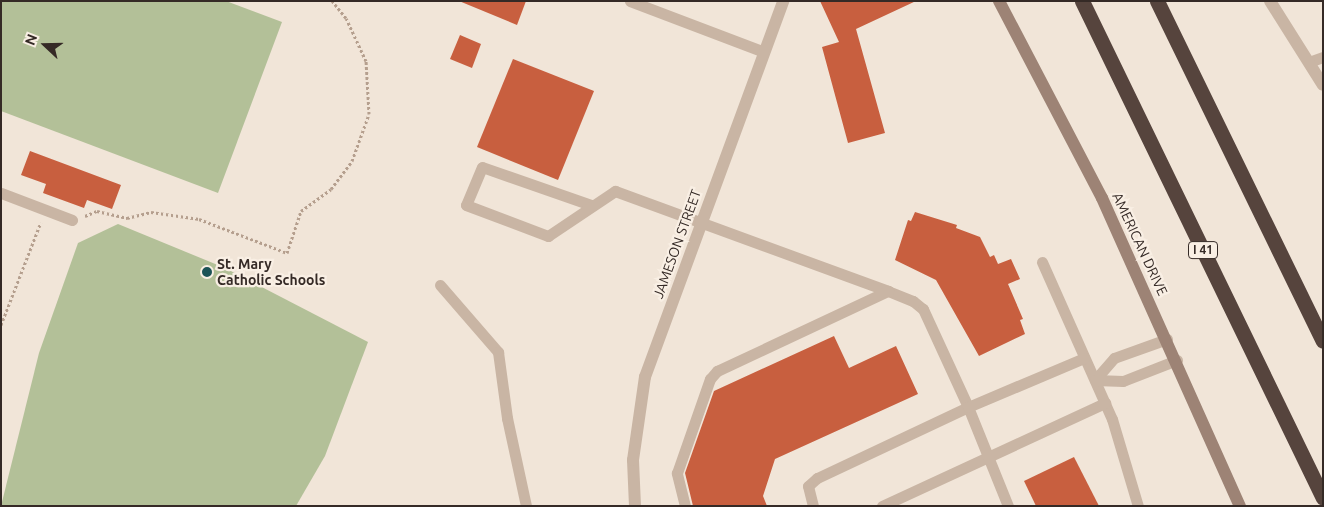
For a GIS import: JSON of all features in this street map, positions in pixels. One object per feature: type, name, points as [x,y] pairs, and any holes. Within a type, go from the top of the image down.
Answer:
[{"type":"highway","name":"I 41","points":[[1082,1],[1323,498]]},
{"type":"highway","points":[[1157,1],[1323,341]]},
{"type":"street","name":"JAMESON STREET","points":[[635,506],[633,460],[645,377],[701,221],[784,1]]},
{"type":"street","name":"AMERICAN DRIVE","points":[[999,1],[1102,198],[1177,360],[1240,506]]},
{"type":"street","points":[[1270,1],[1323,86]]},
{"type":"lane","points":[[630,1],[764,52]]},
{"type":"lane","points":[[1309,62],[1323,56]]},
{"type":"lane","points":[[591,206],[482,167],[466,205],[548,236],[615,191],[701,221],[913,301],[923,309],[968,407],[1008,506]]},
{"type":"lane","points":[[1,193],[72,220]]},
{"type":"lane","points":[[1042,262],[1105,403],[1138,506]]},
{"type":"lane","points":[[440,284],[498,352],[507,418],[526,506]]},
{"type":"lane","points":[[685,506],[677,473],[710,379],[717,371],[888,291]]},
{"type":"lane","points":[[1095,380],[1114,358],[1167,339]]},
{"type":"lane","points":[[813,506],[807,494],[808,486],[817,478],[968,407],[1084,358]]},
{"type":"lane","points":[[1095,380],[1123,381],[1177,360]]},
{"type":"lane","points":[[882,506],[1105,403]]},
{"type":"path","points":[[72,220],[97,212],[127,218],[151,212],[199,219],[286,253],[302,211],[331,189],[352,162],[369,114],[366,61],[346,18],[332,1]]},
{"type":"path","points":[[1,325],[46,210]]},
{"type":"green space","points":[[1,1],[226,1],[282,22],[218,193],[1,111]]},
{"type":"green space","points":[[118,224],[225,268],[368,342],[325,456],[296,506],[1,506],[39,353],[78,243]]},
{"type":"building","points":[[459,1],[526,1],[517,25]]},
{"type":"building","points":[[820,1],[916,1],[856,29],[885,133],[848,143],[822,47],[839,42]]},
{"type":"building","points":[[460,35],[481,44],[472,68],[450,59]]},
{"type":"building","points":[[513,59],[594,91],[558,180],[477,147]]},
{"type":"building","points":[[30,151],[121,185],[112,209],[87,200],[84,208],[43,193],[46,184],[21,175]]},
{"type":"building","points":[[915,212],[957,225],[956,228],[980,237],[990,257],[994,255],[998,264],[1011,259],[1020,279],[1008,284],[1023,319],[1020,320],[1025,334],[979,356],[936,280],[895,260],[908,220],[911,221]]},
{"type":"building","points":[[834,336],[849,368],[896,346],[918,394],[775,459],[763,496],[767,506],[693,506],[685,473],[714,391]]},
{"type":"building","points":[[1074,457],[1099,506],[1036,506],[1024,481]]},
{"type":"place","name":"St. Mary Catholic Schools","points":[[207,272]]}]
